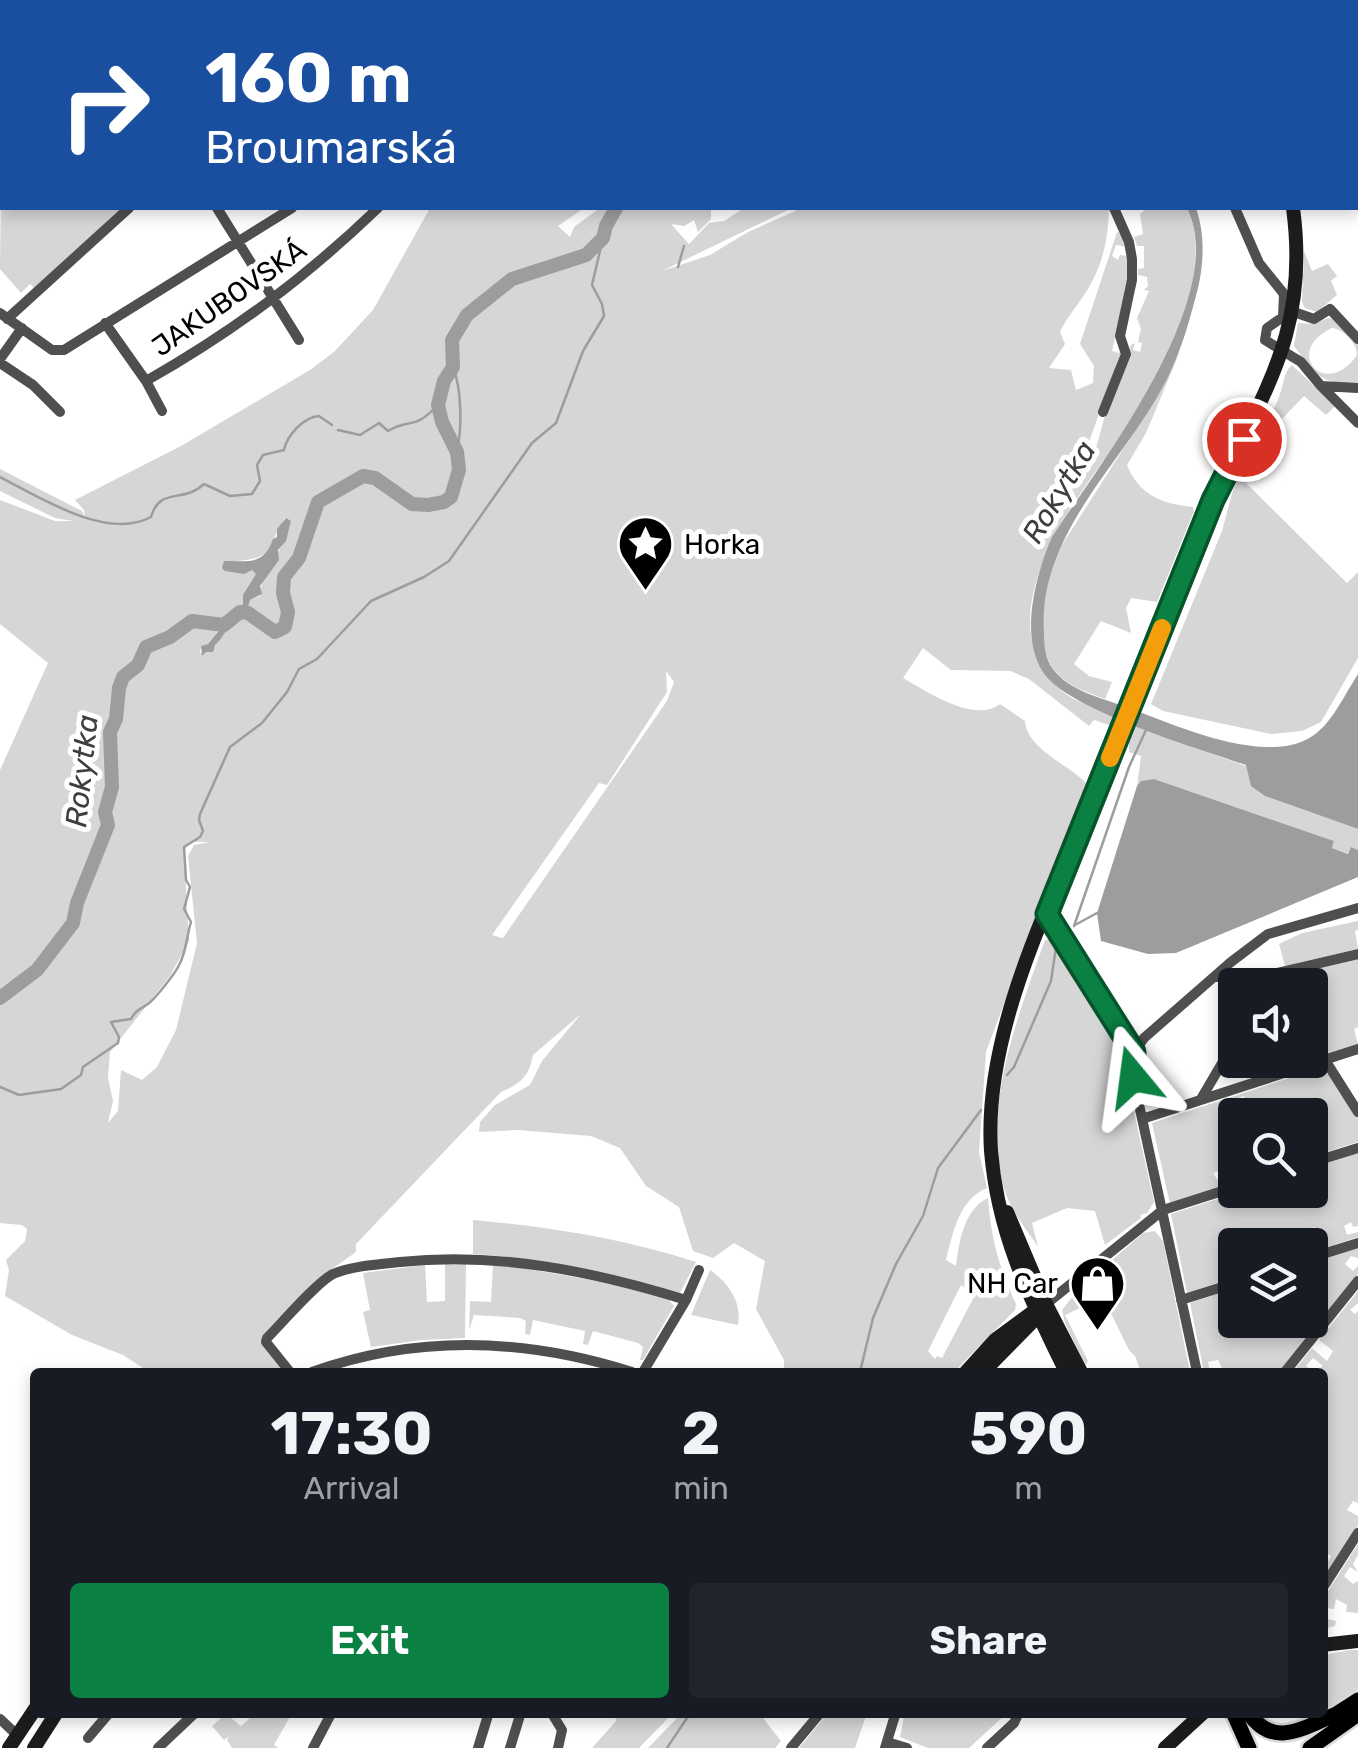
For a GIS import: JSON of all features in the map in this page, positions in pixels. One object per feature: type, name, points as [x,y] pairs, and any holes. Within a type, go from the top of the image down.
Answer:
[{"type":"main road","points":[[1291,1748],[1358,1700]]},
{"type":"main road","points":[[1328,1718],[1336,1714]]},
{"type":"main road","points":[[1310,1748],[1358,1714]]},
{"type":"main road","points":[[1236,1718],[1249,1748]]},
{"type":"main road","points":[[1252,1718],[1262,1734],[1273,1738],[1289,1736],[1327,1718]]},
{"type":"street","points":[[127,210],[4,316],[52,350],[64,350],[289,210]]},
{"type":"street","points":[[218,210],[299,340]]},
{"type":"street","name":"JAKUBOVSKÁ","points":[[146,381],[225,335],[274,300],[321,263],[376,210]]},
{"type":"street","points":[[1103,412],[1126,354],[1120,336],[1132,273],[1129,242],[1115,210]]},
{"type":"street","points":[[1237,210],[1260,263],[1284,294],[1284,317],[1268,326],[1265,340],[1301,362],[1358,423]]},
{"type":"street","points":[[1064,1368],[1039,1311],[996,1189],[991,1122],[1000,1042],[1047,914],[1213,500],[1282,351],[1294,312],[1293,210]]},
{"type":"street","points":[[1294,312],[1314,319],[1330,309],[1358,339]]},
{"type":"street","points":[[105,323],[162,411]]},
{"type":"street","points":[[22,328],[0,361],[33,385],[60,412]]},
{"type":"street","points":[[1320,385],[1358,388]]},
{"type":"street","points":[[1228,968],[1268,934],[1358,908]]},
{"type":"street","points":[[1047,914],[1134,1052]]},
{"type":"street","points":[[1308,968],[1358,954]]},
{"type":"street","points":[[1196,1368],[1133,1077],[1134,1052],[1144,1038],[1218,976]]},
{"type":"street","points":[[1328,1059],[1358,1049]]},
{"type":"street","points":[[1328,1065],[1358,1112]]},
{"type":"street","points":[[1200,1100],[1218,1069]]},
{"type":"street","points":[[1142,1119],[1269,1078]]},
{"type":"street","points":[[1328,1157],[1358,1148]]},
{"type":"street","points":[[970,1368],[996,1340],[1039,1311],[1163,1210],[1218,1192]]},
{"type":"street","points":[[1328,1252],[1358,1243]]},
{"type":"street","points":[[287,1368],[266,1342],[267,1338],[332,1275],[384,1264],[456,1258],[546,1265],[686,1300]]},
{"type":"street","points":[[644,1368],[686,1300],[699,1270]]},
{"type":"street","points":[[1289,1368],[1358,1282]]},
{"type":"street","points":[[1181,1300],[1218,1288]]},
{"type":"street","points":[[987,1368],[1039,1311]]},
{"type":"street","points":[[1039,1311],[1078,1368]]},
{"type":"street","points":[[1009,1344],[1034,1334],[1051,1342]]},
{"type":"street","points":[[324,1368],[414,1346],[467,1344],[564,1354],[617,1368]]},
{"type":"street","points":[[1328,1580],[1358,1533]]},
{"type":"street","points":[[1328,1644],[1358,1640]]},
{"type":"street","points":[[13,1742],[30,1716]]},
{"type":"street","points":[[0,1719],[13,1742],[33,1748],[53,1718]]},
{"type":"street","points":[[88,1738],[105,1718]]},
{"type":"street","points":[[158,1748],[190,1718]]},
{"type":"street","points":[[313,1748],[329,1718]]},
{"type":"street","points":[[478,1748],[487,1718]]},
{"type":"street","points":[[510,1748],[518,1718]]},
{"type":"street","points":[[555,1718],[562,1730],[558,1748]]},
{"type":"street","points":[[791,1748],[815,1718]]},
{"type":"street","points":[[894,1718],[886,1745],[907,1748]]},
{"type":"street","points":[[988,1748],[1016,1718]]},
{"type":"street","points":[[1165,1748],[1198,1718]]},
{"type":"shaded area","points":[[1,210],[119,210],[35,289],[30,284],[21,293],[0,269]]},
{"type":"shaded area","points":[[429,210],[581,210],[558,226],[570,237],[574,227],[597,210],[711,210],[711,219],[698,232],[694,220],[684,226],[671,224],[689,244],[709,223],[724,221],[741,210],[788,210],[662,271],[710,255],[748,232],[798,210],[1109,210],[1099,266],[1060,332],[1065,344],[1049,368],[1071,370],[1076,390],[1093,383],[1094,366],[1080,344],[1117,232],[1120,233],[1127,247],[1116,245],[1112,256],[1118,260],[1120,255],[1128,256],[1128,278],[1112,351],[1119,353],[1123,347],[1089,442],[1096,448],[1131,345],[1135,343],[1133,350],[1140,352],[1142,343],[1138,342],[1141,329],[1137,318],[1149,291],[1144,290],[1147,277],[1138,275],[1138,269],[1144,268],[1144,246],[1137,246],[1134,237],[1143,234],[1140,214],[1145,210],[1188,210],[1195,260],[1178,334],[1142,402],[1058,532],[1032,598],[1031,631],[1039,662],[1067,695],[1115,717],[1112,726],[1094,720],[1089,726],[1029,679],[1010,671],[951,670],[923,648],[903,678],[964,708],[990,709],[1000,704],[1025,721],[1027,731],[1040,748],[1086,783],[986,1052],[979,1152],[987,1188],[964,1208],[946,1260],[956,1266],[968,1218],[988,1198],[997,1252],[1015,1310],[958,1368],[784,1368],[784,1360],[756,1309],[765,1261],[734,1243],[713,1258],[693,1251],[679,1207],[646,1186],[620,1148],[591,1136],[518,1130],[479,1132],[480,1122],[495,1105],[530,1085],[542,1061],[581,1014],[533,1055],[523,1079],[501,1092],[356,1244],[356,1252],[332,1269],[262,1338],[283,1368],[143,1368],[123,1355],[72,1335],[5,1296],[9,1270],[6,1260],[25,1241],[27,1229],[0,1223],[0,770],[48,663],[0,624],[0,500],[55,521],[73,521],[55,518],[0,491],[0,469],[82,511],[85,517],[84,510],[75,500],[181,446],[310,370],[335,351],[373,310]],"holes":[[[285,518],[291,521],[264,578],[260,596],[250,600],[246,614],[232,623],[214,646],[200,653],[201,646],[208,644],[228,617],[243,607],[243,599],[257,574],[224,562],[260,556]],[[666,671],[674,682],[667,701],[503,938],[492,935],[599,783],[607,785],[667,692]],[[190,842],[210,842],[194,845],[188,856],[197,943],[176,1030],[157,1067],[142,1080],[121,1070],[118,1111],[108,1123],[113,1101],[108,1078],[110,1052],[170,976],[189,941],[184,851]],[[961,1285],[975,1295],[942,1358],[935,1359],[928,1351]]]},
{"type":"shaded area","points":[[1187,210],[1196,210],[1203,248],[1200,278],[1185,334],[1150,409],[1087,499],[1054,563],[1046,597],[1047,656],[1060,677],[1087,693],[1212,738],[1265,747],[1284,746],[1312,736],[1332,717],[1358,674],[1358,829],[1265,796],[1251,786],[1246,765],[1136,727],[1078,700],[1043,672],[1036,657],[1032,605],[1052,537],[1154,378],[1176,332],[1191,287],[1196,245]]},
{"type":"shaded area","points":[[1304,251],[1312,271],[1328,264],[1337,276],[1331,281],[1337,295],[1317,312],[1305,308],[1302,302]]},
{"type":"shaded area","points":[[1335,319],[1358,344],[1358,385],[1320,376],[1294,346],[1298,323]],"holes":[[[1336,329],[1352,341],[1357,355],[1345,368],[1322,373],[1310,359],[1310,348],[1317,338]]]},
{"type":"shaded area","points":[[1181,349],[1146,433],[1127,465],[1145,491],[1171,503],[1193,507],[1194,511],[1157,602],[1131,598],[1126,608],[1131,633],[1101,621],[1074,664],[1089,676],[1112,682],[1105,699],[1069,683],[1052,667],[1042,639],[1046,588],[1062,545],[1162,388]]},
{"type":"shaded area","points":[[1292,365],[1335,406],[1326,415],[1304,396],[1244,458],[1273,411]]},
{"type":"shaded area","points":[[1247,460],[1247,484],[1347,583],[1358,572],[1358,658],[1321,722],[1302,731],[1271,734],[1163,711],[1151,704]]},
{"type":"shaded area","points":[[286,518],[291,521],[286,541],[278,550],[279,560],[260,586],[262,594],[250,600],[246,615],[232,624],[213,652],[202,656],[201,646],[208,644],[220,629],[219,623],[243,606],[243,595],[256,574],[252,570],[244,574],[225,571],[224,561],[260,557],[277,537],[277,529]]},
{"type":"shaded area","points":[[1134,726],[1246,766],[1265,796],[1358,829],[1358,850],[1351,847],[1349,854],[1332,848],[1334,841],[1154,779],[1141,781],[1137,786],[1141,756],[1129,752],[1129,732]]},
{"type":"shaded area","points":[[1154,779],[1334,841],[1332,848],[1348,854],[1351,847],[1358,850],[1358,877],[1176,953],[1148,954],[1101,941],[1097,913],[1137,786],[1141,781]]},
{"type":"shaded area","points":[[1358,921],[1358,949],[1285,966],[1279,944],[1302,933]]},
{"type":"shaded area","points":[[1055,939],[1124,1050],[1126,1076],[1154,1202],[1147,1213],[1105,1245],[1095,1211],[1067,1208],[1032,1223],[1038,1247],[1009,1201],[999,1163],[999,1098],[1005,1065],[1045,940]]},
{"type":"shaded area","points":[[1358,958],[1358,1027],[1354,1029],[1358,1044],[1328,1055],[1328,968],[1319,968]]},
{"type":"shaded area","points":[[1328,1074],[1358,1118],[1358,1142],[1328,1151],[1328,1098],[1228,1098],[1289,1078],[1328,1078]]},
{"type":"shaded area","points":[[1218,1101],[1218,1171],[1213,1173],[1218,1188],[1170,1204],[1152,1123]]},
{"type":"shaded area","points":[[1358,1153],[1358,1226],[1353,1227],[1351,1222],[1344,1226],[1347,1235],[1358,1232],[1358,1237],[1328,1247],[1328,1228],[1218,1228],[1218,1283],[1187,1293],[1171,1214],[1218,1199],[1218,1208],[1328,1208],[1328,1163]]},
{"type":"shaded area","points":[[473,1220],[586,1235],[696,1262],[680,1293],[578,1267],[473,1254]]},
{"type":"shaded area","points":[[1155,1231],[1163,1241],[1189,1368],[1140,1368],[1103,1297],[1065,1315],[1088,1361],[1085,1366],[1062,1310],[1077,1291],[1143,1233]]},
{"type":"shaded area","points":[[1358,1248],[1358,1258],[1351,1256],[1345,1264],[1353,1271],[1358,1266],[1358,1274],[1328,1312],[1328,1257]]},
{"type":"shaded area","points":[[445,1264],[466,1264],[465,1338],[371,1347],[363,1312],[370,1310],[363,1273],[425,1265],[427,1302],[445,1301]]},
{"type":"shaded area","points":[[493,1265],[604,1283],[669,1300],[674,1306],[643,1360],[643,1347],[638,1343],[593,1331],[588,1345],[583,1344],[585,1331],[533,1320],[530,1335],[525,1334],[526,1321],[520,1318],[474,1315],[469,1330],[470,1301],[491,1302]]},
{"type":"shaded area","points":[[710,1270],[733,1294],[738,1325],[691,1315]]},
{"type":"shaded area","points":[[1358,1291],[1358,1303],[1350,1310],[1355,1314],[1358,1311],[1358,1503],[1353,1501],[1347,1510],[1358,1516],[1358,1526],[1328,1573],[1328,1368],[1320,1368],[1323,1366],[1313,1358],[1306,1366],[1309,1368],[1296,1368],[1312,1348],[1327,1361],[1333,1351],[1319,1340],[1328,1338],[1328,1329]]},
{"type":"shaded area","points":[[1218,1294],[1218,1338],[1307,1338],[1283,1368],[1222,1368],[1218,1360],[1203,1368],[1190,1303]]},
{"type":"shaded area","points":[[1358,1544],[1353,1564],[1358,1572],[1350,1567],[1344,1576],[1353,1584],[1358,1581],[1358,1613],[1346,1612],[1347,1605],[1336,1599],[1334,1609],[1328,1608],[1328,1591]]},
{"type":"shaded area","points":[[1358,1650],[1358,1689],[1328,1709],[1328,1654]]},
{"type":"shaded area","points":[[221,1718],[231,1718],[241,1726],[250,1718],[289,1718],[274,1745],[278,1748],[232,1748],[227,1740],[230,1736],[224,1740],[212,1726]]},
{"type":"shaded area","points":[[668,1718],[639,1748],[592,1748],[617,1720]]},
{"type":"shaded area","points":[[677,1718],[763,1718],[781,1741],[775,1748],[648,1748]]},
{"type":"shaded area","points":[[824,1718],[865,1718],[855,1748],[799,1748]]},
{"type":"shaded area","points":[[904,1718],[1002,1718],[969,1748],[928,1748],[900,1737]]},
{"type":"waterway","name":"Rokytka","points":[[0,998],[37,970],[73,923],[108,825],[105,812],[112,787],[110,732],[116,719],[119,688],[123,677],[138,665],[146,647],[170,637],[192,621],[224,625],[240,612],[248,613],[275,632],[285,627],[288,612],[284,577],[299,558],[318,502],[363,476],[375,478],[412,504],[428,505],[451,497],[459,470],[457,452],[438,405],[444,381],[453,367],[452,340],[467,315],[512,279],[586,255],[603,238],[615,210]]},
{"type":"waterway","points":[[0,1087],[19,1095],[61,1089],[81,1075],[83,1067],[118,1043],[111,1022],[131,1019],[172,976],[183,956],[191,922],[184,909],[190,887],[184,847],[203,831],[200,814],[230,747],[262,723],[287,692],[299,669],[317,659],[371,601],[449,561],[532,443],[556,423],[583,351],[604,316],[592,285],[603,238]]},
{"type":"waterway","points":[[678,267],[684,246]]},
{"type":"waterway","name":"Rokytka","points":[[453,367],[460,409],[457,452]]},
{"type":"waterway","points":[[338,430],[360,435],[379,423],[388,431],[417,421],[438,405]]},
{"type":"waterway","points":[[0,477],[74,514],[114,524],[133,523],[151,517],[166,498],[204,484],[230,496],[252,494],[260,481],[257,465],[263,455],[284,450],[297,428],[313,417],[319,416],[332,425]]},
{"type":"waterway","points":[[1074,926],[1129,767],[1146,730]]},
{"type":"waterway","points":[[1075,925],[1097,913]]},
{"type":"waterway","points":[[1007,1075],[1051,981],[1057,941]]},
{"type":"waterway","points":[[861,1368],[873,1318],[896,1264],[923,1216],[938,1168],[981,1110]]},
{"type":"waterway","points":[[667,1748],[687,1718]]},
{"type":"slow traffic","points":[[1110,758],[1162,628]]},
{"type":"place","name":"Horka","points":[[645,593]]},
{"type":"place","name":"NH Car","points":[[1097,1332]]},
{"type":"route","points":[[1133,1077],[1134,1052],[1047,914],[1213,500],[1244,439]]}]
